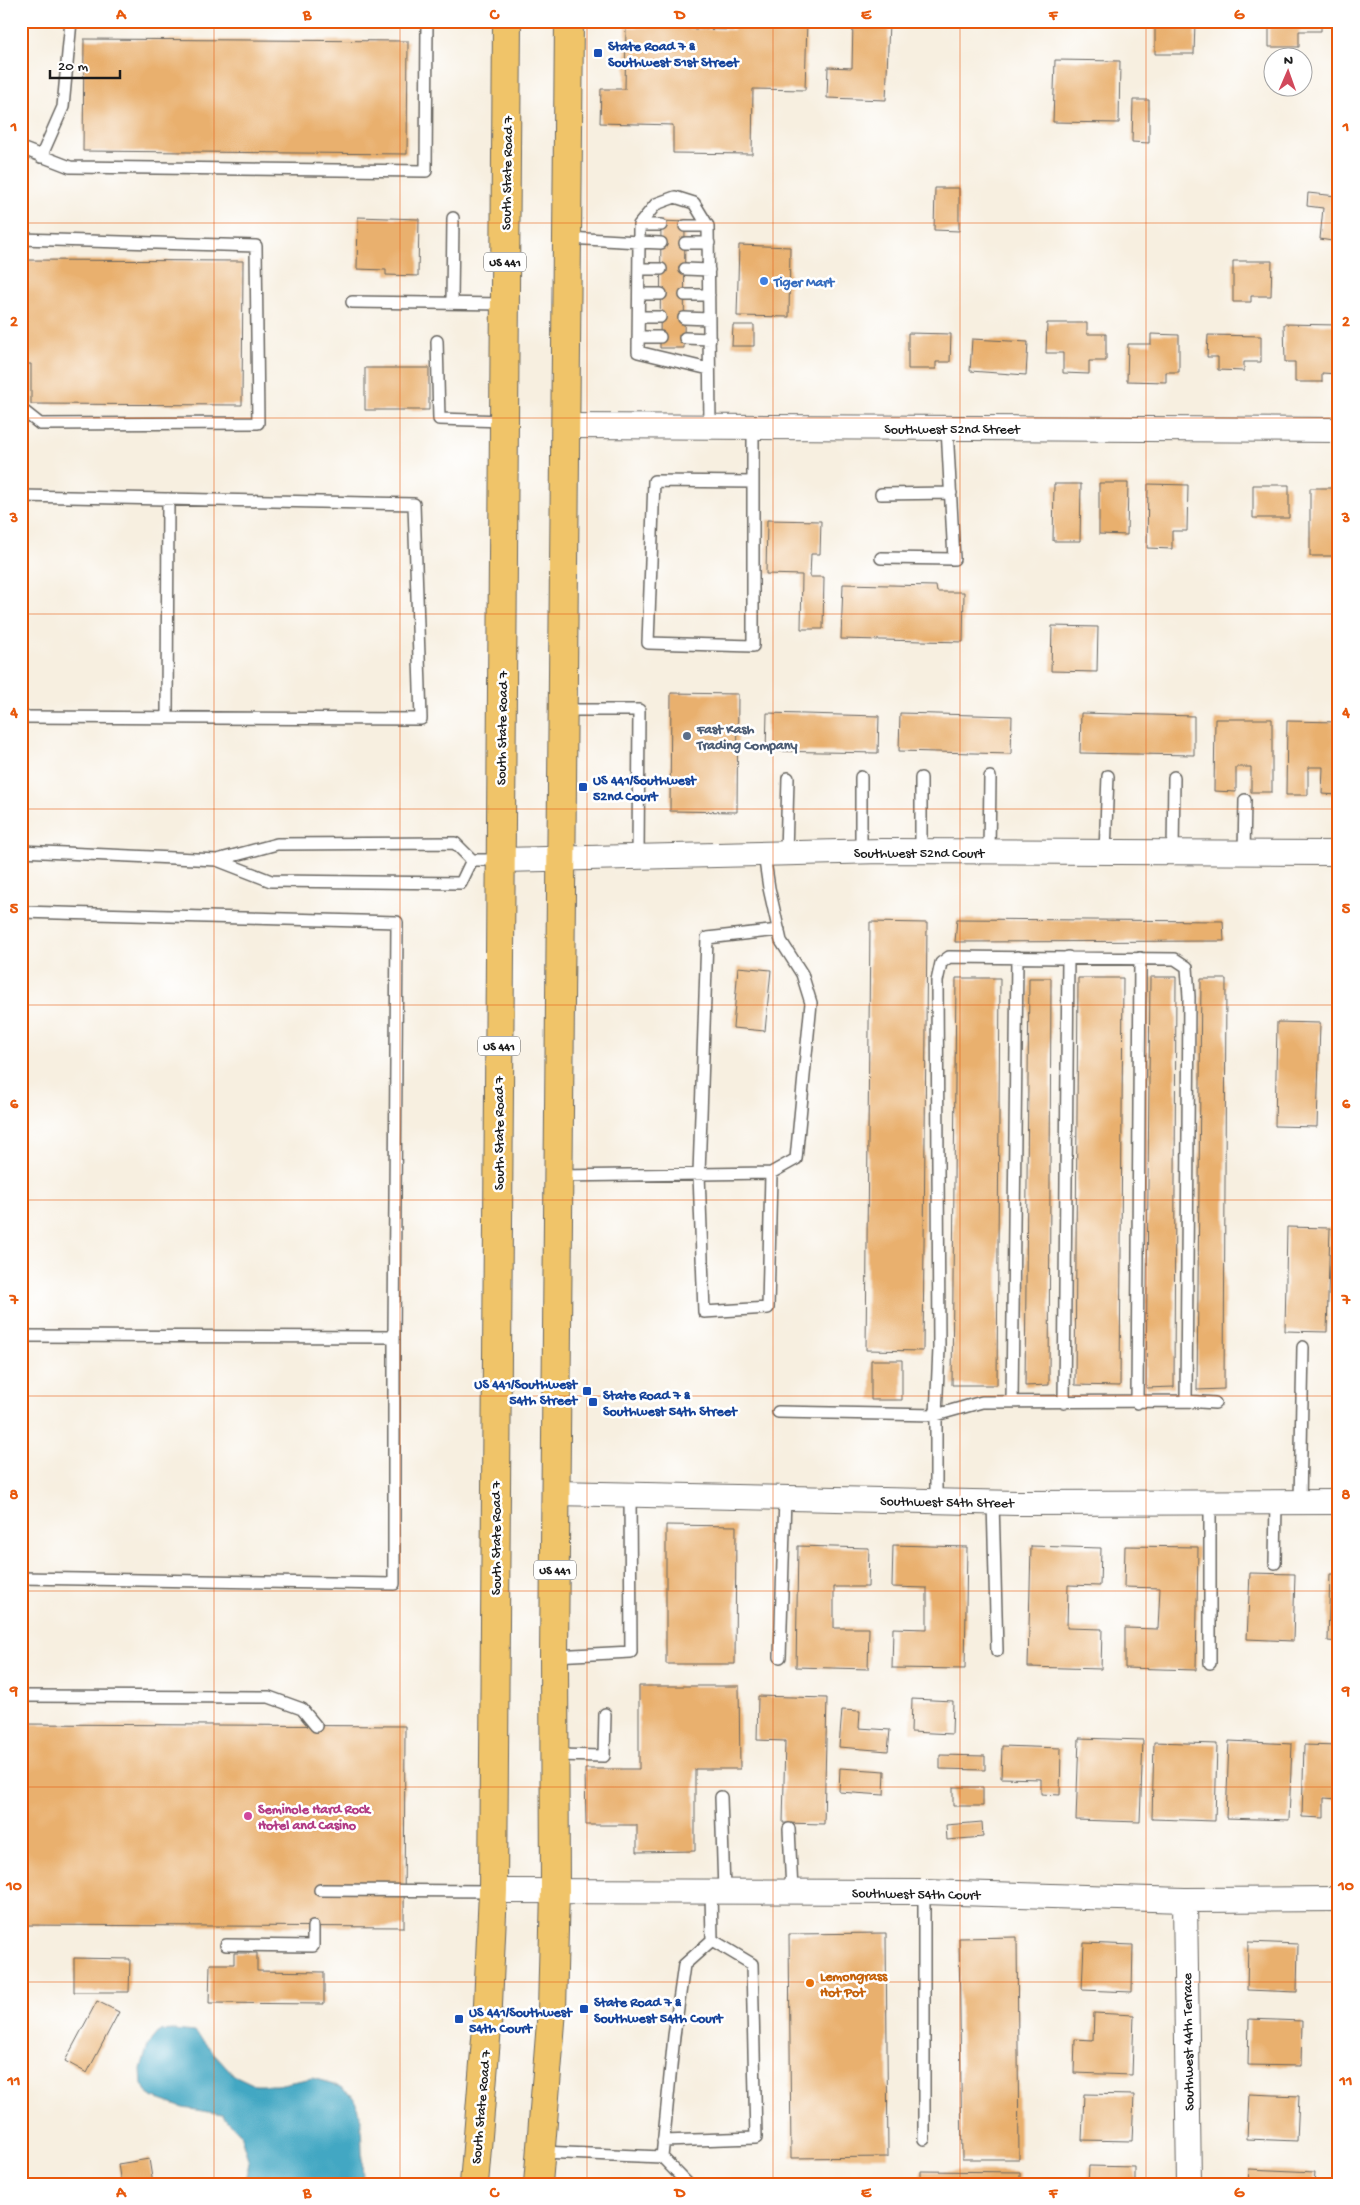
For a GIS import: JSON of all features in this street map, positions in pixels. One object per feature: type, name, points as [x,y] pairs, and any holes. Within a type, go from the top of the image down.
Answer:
[{"type":"main road","name":"South State Road 7","points":[[474,2184],[487,2027],[493,1891],[507,21]]},
{"type":"main road","name":"US 441","points":[[538,2184],[552,2010],[555,1890],[554,1656],[569,21]]},
{"type":"street","name":"Southwest 52nd Street","points":[[565,426],[1339,430]]},
{"type":"street","name":"Southwest 52nd Court","points":[[500,860],[921,851],[1339,853]]},
{"type":"street","name":"Southwest 54th Street","points":[[556,1493],[993,1502],[1339,1502]]},
{"type":"street","name":"Southwest 54th Court","points":[[493,1891],[924,1892],[1185,1900],[1339,1898]]},
{"type":"street","name":"Southwest 44th Terrace","points":[[1185,1900],[1189,2184]]},
{"type":"lane","points":[[41,157],[63,107],[71,21]]},
{"type":"lane","points":[[21,148],[41,157],[70,166],[426,171],[427,21]]},
{"type":"lane","points":[[710,369],[638,352],[639,225],[656,204],[675,197],[694,203],[708,226],[710,319],[710,339],[710,369],[710,427]]},
{"type":"lane","points":[[452,303],[453,218]]},
{"type":"lane","points":[[639,225],[661,225]]},
{"type":"lane","points":[[685,226],[708,226]]},
{"type":"lane","points":[[568,238],[661,243]]},
{"type":"lane","points":[[21,239],[256,246],[258,422],[40,424],[21,409]]},
{"type":"lane","points":[[685,243],[709,244]]},
{"type":"lane","points":[[638,269],[661,269]]},
{"type":"lane","points":[[685,269],[709,270]]},
{"type":"lane","points":[[639,294],[661,294]]},
{"type":"lane","points":[[685,295],[709,295]]},
{"type":"lane","points":[[352,302],[505,304]]},
{"type":"lane","points":[[639,317],[660,317]]},
{"type":"lane","points":[[684,318],[710,319]]},
{"type":"lane","points":[[639,338],[660,338]]},
{"type":"lane","points":[[685,338],[710,339]]},
{"type":"lane","points":[[437,341],[439,419],[504,421]]},
{"type":"lane","points":[[753,428],[754,482],[753,646],[648,644],[654,480],[754,482]]},
{"type":"lane","points":[[881,558],[954,559],[947,428]]},
{"type":"lane","points":[[881,494],[951,493]]},
{"type":"lane","points":[[21,496],[414,504],[421,719],[21,717]]},
{"type":"lane","points":[[167,717],[168,499]]},
{"type":"lane","points":[[562,710],[639,710],[638,858]]},
{"type":"lane","points":[[1105,852],[1108,776]]},
{"type":"lane","points":[[861,777],[861,852]]},
{"type":"lane","points":[[989,852],[990,777]]},
{"type":"lane","points":[[1173,853],[1174,777]]},
{"type":"lane","points":[[558,1176],[771,1172],[796,1159],[811,1002],[802,974],[781,941],[779,930],[775,854],[788,778]]},
{"type":"lane","points":[[921,778],[921,851]]},
{"type":"lane","points":[[1244,853],[1245,800]]},
{"type":"lane","points":[[21,851],[217,860],[277,844],[455,842],[472,860],[500,860]]},
{"type":"lane","points":[[217,860],[271,881],[460,883],[472,860]]},
{"type":"lane","points":[[21,912],[397,922],[394,1584],[21,1578]]},
{"type":"lane","points":[[771,1172],[768,1308],[704,1312],[699,1174],[707,938],[779,930]]},
{"type":"lane","points":[[936,1501],[936,1415],[939,1349],[937,981],[941,963],[949,957],[1175,959],[1187,967],[1189,1007],[1186,1401]]},
{"type":"lane","points":[[1012,1402],[1017,957]]},
{"type":"lane","points":[[1064,1403],[1068,957]]},
{"type":"lane","points":[[1137,1403],[1140,958]]},
{"type":"lane","points":[[21,1336],[394,1337]]},
{"type":"lane","points":[[1300,1502],[1303,1346]]},
{"type":"lane","points":[[778,1412],[936,1415],[982,1402],[1137,1403],[1186,1401],[1215,1403]]},
{"type":"lane","points":[[554,1656],[631,1652],[630,1495]]},
{"type":"lane","points":[[780,1657],[785,1498]]},
{"type":"lane","points":[[993,1502],[997,1651]]},
{"type":"lane","points":[[1210,1502],[1210,1664]]},
{"type":"lane","points":[[1275,1563],[1276,1502]]},
{"type":"lane","points":[[21,1696],[269,1697],[302,1709],[316,1726]]},
{"type":"lane","points":[[554,1754],[604,1756],[605,1714]]},
{"type":"lane","points":[[662,2156],[674,2036],[684,1965],[712,1940],[718,1891],[721,1797]]},
{"type":"lane","points":[[789,1830],[792,1891]]},
{"type":"lane","points":[[320,1890],[493,1891]]},
{"type":"lane","points":[[924,1892],[924,2139]]},
{"type":"lane","points":[[226,1945],[313,1946],[313,1927]]},
{"type":"lane","points":[[663,2141],[756,2138],[752,1964],[712,1940]]},
{"type":"lane","points":[[541,2152],[662,2156],[688,2184]]},
{"type":"water","points":[[160,2031],[195,2032],[234,2075],[255,2085],[277,2085],[312,2078],[334,2084],[354,2097],[361,2119],[363,2184],[244,2184],[249,2162],[240,2134],[222,2114],[183,2108],[152,2097],[142,2085],[141,2069],[148,2045]]},
{"type":"building","points":[[734,21],[807,21],[805,90],[753,89],[752,154],[673,153],[673,125],[600,123],[601,89],[625,89],[626,27],[734,30]]},
{"type":"building","points":[[853,21],[889,21],[886,100],[827,98],[828,67],[852,68]]},
{"type":"building","points":[[1155,21],[1195,21],[1194,54],[1155,54]]},
{"type":"building","points":[[1236,21],[1321,21],[1321,31],[1299,31],[1299,47],[1269,47],[1269,27],[1236,26]]},
{"type":"building","points":[[84,39],[408,41],[407,154],[83,151]]},
{"type":"building","points":[[1055,60],[1120,61],[1119,123],[1053,122]]},
{"type":"building","points":[[1133,100],[1149,100],[1149,143],[1132,142]]},
{"type":"building","points":[[935,188],[959,188],[959,231],[934,230]]},
{"type":"building","points":[[1308,193],[1337,196],[1332,241],[1320,239],[1323,208],[1307,206]]},
{"type":"building","points":[[358,217],[419,219],[418,276],[386,275],[386,270],[357,269]]},
{"type":"building","points":[[661,221],[685,222],[684,348],[660,348]]},
{"type":"building","name":"Tiger Mart","points":[[739,245],[790,247],[789,317],[737,316]]},
{"type":"building","points":[[21,260],[243,261],[242,405],[31,404],[31,364],[21,364]]},
{"type":"building","points":[[1233,261],[1272,261],[1271,296],[1251,296],[1251,302],[1233,302]]},
{"type":"building","points":[[1047,323],[1087,323],[1087,334],[1106,334],[1106,361],[1089,361],[1089,374],[1063,373],[1063,353],[1046,353]]},
{"type":"building","points":[[1284,324],[1338,325],[1338,374],[1322,373],[1322,382],[1295,382],[1295,362],[1285,362]]},
{"type":"building","points":[[733,325],[754,325],[754,346],[732,346]]},
{"type":"building","points":[[908,333],[951,334],[950,362],[936,362],[936,369],[908,369]]},
{"type":"building","points":[[1151,334],[1179,335],[1179,372],[1166,372],[1166,382],[1127,381],[1128,344],[1151,344]]},
{"type":"building","points":[[1208,335],[1261,336],[1261,362],[1244,362],[1244,371],[1218,370],[1218,357],[1207,357]]},
{"type":"building","points":[[972,339],[1028,342],[1026,375],[970,371]]},
{"type":"building","points":[[365,368],[429,368],[429,410],[365,410]]},
{"type":"building","points":[[1099,483],[1128,483],[1127,535],[1099,534]]},
{"type":"building","points":[[1054,484],[1081,484],[1080,541],[1053,541]]},
{"type":"building","points":[[1148,484],[1188,485],[1187,531],[1172,531],[1172,549],[1147,548]]},
{"type":"building","points":[[1253,485],[1289,485],[1289,518],[1253,518]]},
{"type":"building","points":[[1310,488],[1339,488],[1339,556],[1310,556]]},
{"type":"building","points":[[767,520],[821,521],[820,554],[811,554],[810,577],[824,577],[823,629],[801,629],[802,575],[766,574]]},
{"type":"building","points":[[843,584],[936,586],[937,592],[964,592],[963,642],[841,639]]},
{"type":"building","points":[[1052,626],[1098,627],[1097,672],[1051,671]]},
{"type":"building","points":[[671,693],[738,694],[737,812],[670,811]]},
{"type":"building","points":[[767,713],[879,716],[878,753],[766,751]]},
{"type":"building","points":[[900,713],[1012,716],[1011,754],[899,751]]},
{"type":"building","points":[[1081,713],[1194,716],[1194,755],[1080,753]]},
{"type":"building","points":[[1215,719],[1272,719],[1272,792],[1251,792],[1251,767],[1236,767],[1236,792],[1214,791]]},
{"type":"building","points":[[1287,721],[1339,722],[1339,795],[1322,794],[1323,767],[1308,767],[1308,795],[1286,795]]},
{"type":"building","points":[[957,919],[1223,921],[1224,941],[955,942]]},
{"type":"building","points":[[870,922],[927,923],[923,1351],[866,1350]]},
{"type":"building","points":[[738,967],[771,970],[765,1031],[733,1028]]},
{"type":"building","points":[[1150,977],[1176,977],[1174,1387],[1146,1388]]},
{"type":"building","points":[[956,978],[1000,978],[997,1385],[952,1385]]},
{"type":"building","points":[[1029,978],[1051,978],[1049,1385],[1025,1386]]},
{"type":"building","points":[[1078,978],[1123,978],[1120,1386],[1075,1385]]},
{"type":"building","points":[[1201,979],[1226,979],[1224,1389],[1197,1390]]},
{"type":"building","points":[[1277,1022],[1320,1023],[1317,1127],[1275,1126]]},
{"type":"building","points":[[1287,1227],[1330,1228],[1327,1332],[1285,1331]]},
{"type":"building","points":[[871,1360],[902,1360],[902,1400],[871,1400]]},
{"type":"building","points":[[666,1525],[736,1526],[735,1664],[666,1664]]},
{"type":"building","points":[[893,1545],[967,1547],[965,1669],[892,1668],[893,1628],[927,1629],[927,1588],[892,1587]]},
{"type":"building","points":[[798,1546],[869,1548],[868,1587],[834,1587],[834,1628],[869,1628],[868,1669],[796,1667]]},
{"type":"building","points":[[1031,1546],[1101,1548],[1100,1586],[1068,1585],[1067,1628],[1102,1629],[1101,1669],[1028,1667]]},
{"type":"building","points":[[1125,1546],[1198,1547],[1196,1670],[1125,1668],[1125,1628],[1158,1629],[1160,1588],[1124,1587]]},
{"type":"building","points":[[1250,1573],[1295,1574],[1293,1641],[1247,1639]]},
{"type":"building","points":[[1330,1574],[1339,1574],[1339,1642],[1328,1641]]},
{"type":"building","points":[[639,1686],[739,1686],[740,1769],[695,1769],[695,1851],[637,1852],[637,1825],[586,1825],[585,1769],[639,1769]]},
{"type":"building","points":[[758,1696],[827,1698],[824,1824],[783,1823],[785,1741],[757,1740]]},
{"type":"building","points":[[912,1699],[953,1701],[952,1734],[911,1732]]},
{"type":"building","points":[[842,1710],[860,1711],[859,1728],[890,1730],[888,1751],[839,1747]]},
{"type":"building","points":[[21,1724],[405,1726],[404,1927],[21,1925]]},
{"type":"building","points":[[1079,1738],[1143,1740],[1140,1822],[1076,1820]]},
{"type":"building","points":[[1229,1741],[1292,1744],[1289,1820],[1226,1818]]},
{"type":"building","points":[[1154,1742],[1217,1744],[1215,1821],[1152,1819]]},
{"type":"building","points":[[1304,1745],[1339,1746],[1339,1799],[1324,1798],[1324,1818],[1302,1817]]},
{"type":"building","points":[[1002,1746],[1061,1748],[1060,1795],[1041,1794],[1041,1779],[1001,1778]]},
{"type":"building","points":[[940,1755],[985,1756],[985,1770],[940,1769]]},
{"type":"building","points":[[840,1768],[885,1771],[884,1795],[839,1792]]},
{"type":"building","points":[[953,1787],[983,1787],[983,1806],[953,1806]]},
{"type":"building","points":[[982,1822],[983,1837],[947,1840],[946,1825]]},
{"type":"building","points":[[886,1933],[888,2157],[791,2158],[789,1934]]},
{"type":"building","points":[[1017,1937],[1019,2159],[962,2159],[959,1938]]},
{"type":"building","points":[[1248,1942],[1298,1944],[1297,1992],[1247,1990]]},
{"type":"building","points":[[1084,1943],[1133,1945],[1132,1992],[1082,1990]]},
{"type":"building","points":[[234,1953],[257,1953],[257,1971],[324,1972],[324,2004],[209,2003],[210,1964],[234,1964]]},
{"type":"building","points":[[74,1958],[130,1959],[129,1992],[74,1992]]},
{"type":"building","points":[[97,2001],[119,2012],[87,2073],[65,2061]]},
{"type":"building","points":[[1094,2013],[1134,2015],[1132,2075],[1074,2073],[1075,2039],[1093,2040]]},
{"type":"building","points":[[1249,2019],[1302,2021],[1301,2066],[1248,2065]]},
{"type":"building","points":[[1084,2094],[1134,2095],[1132,2141],[1082,2140]]},
{"type":"building","points":[[1249,2094],[1299,2096],[1297,2141],[1247,2139]]},
{"type":"building","points":[[149,2159],[153,2184],[121,2184],[118,2164]]},
{"type":"building","points":[[1089,2166],[1135,2167],[1135,2184],[1088,2184]]},
{"type":"building","points":[[1249,2169],[1315,2172],[1314,2184],[1248,2184]]},
{"type":"building","points":[[921,2171],[1020,2172],[1020,2184],[921,2184]]},
{"type":"place","name":"State Road 7 & Southwest 51st Street","points":[[598,53]]},
{"type":"place","name":"Tiger Mart","points":[[764,281]]},
{"type":"place","name":"Fast Kash Trading Company","points":[[687,736]]},
{"type":"place","name":"US 441/Southwest 52nd Court","points":[[583,787]]},
{"type":"place","name":"US 441/Southwest 54th Street","points":[[587,1391]]},
{"type":"place","name":"State Road 7 & Southwest 54th Street","points":[[593,1402]]},
{"type":"place","name":"Seminole Hard Rock Hotel and Casino","points":[[248,1816]]},
{"type":"place","name":"Lemongrass Hot Pot","points":[[810,1983]]},
{"type":"place","name":"State Road 7 & Southwest 54th Court","points":[[584,2009]]},
{"type":"place","name":"US 441/Southwest 54th Court","points":[[459,2019]]}]
